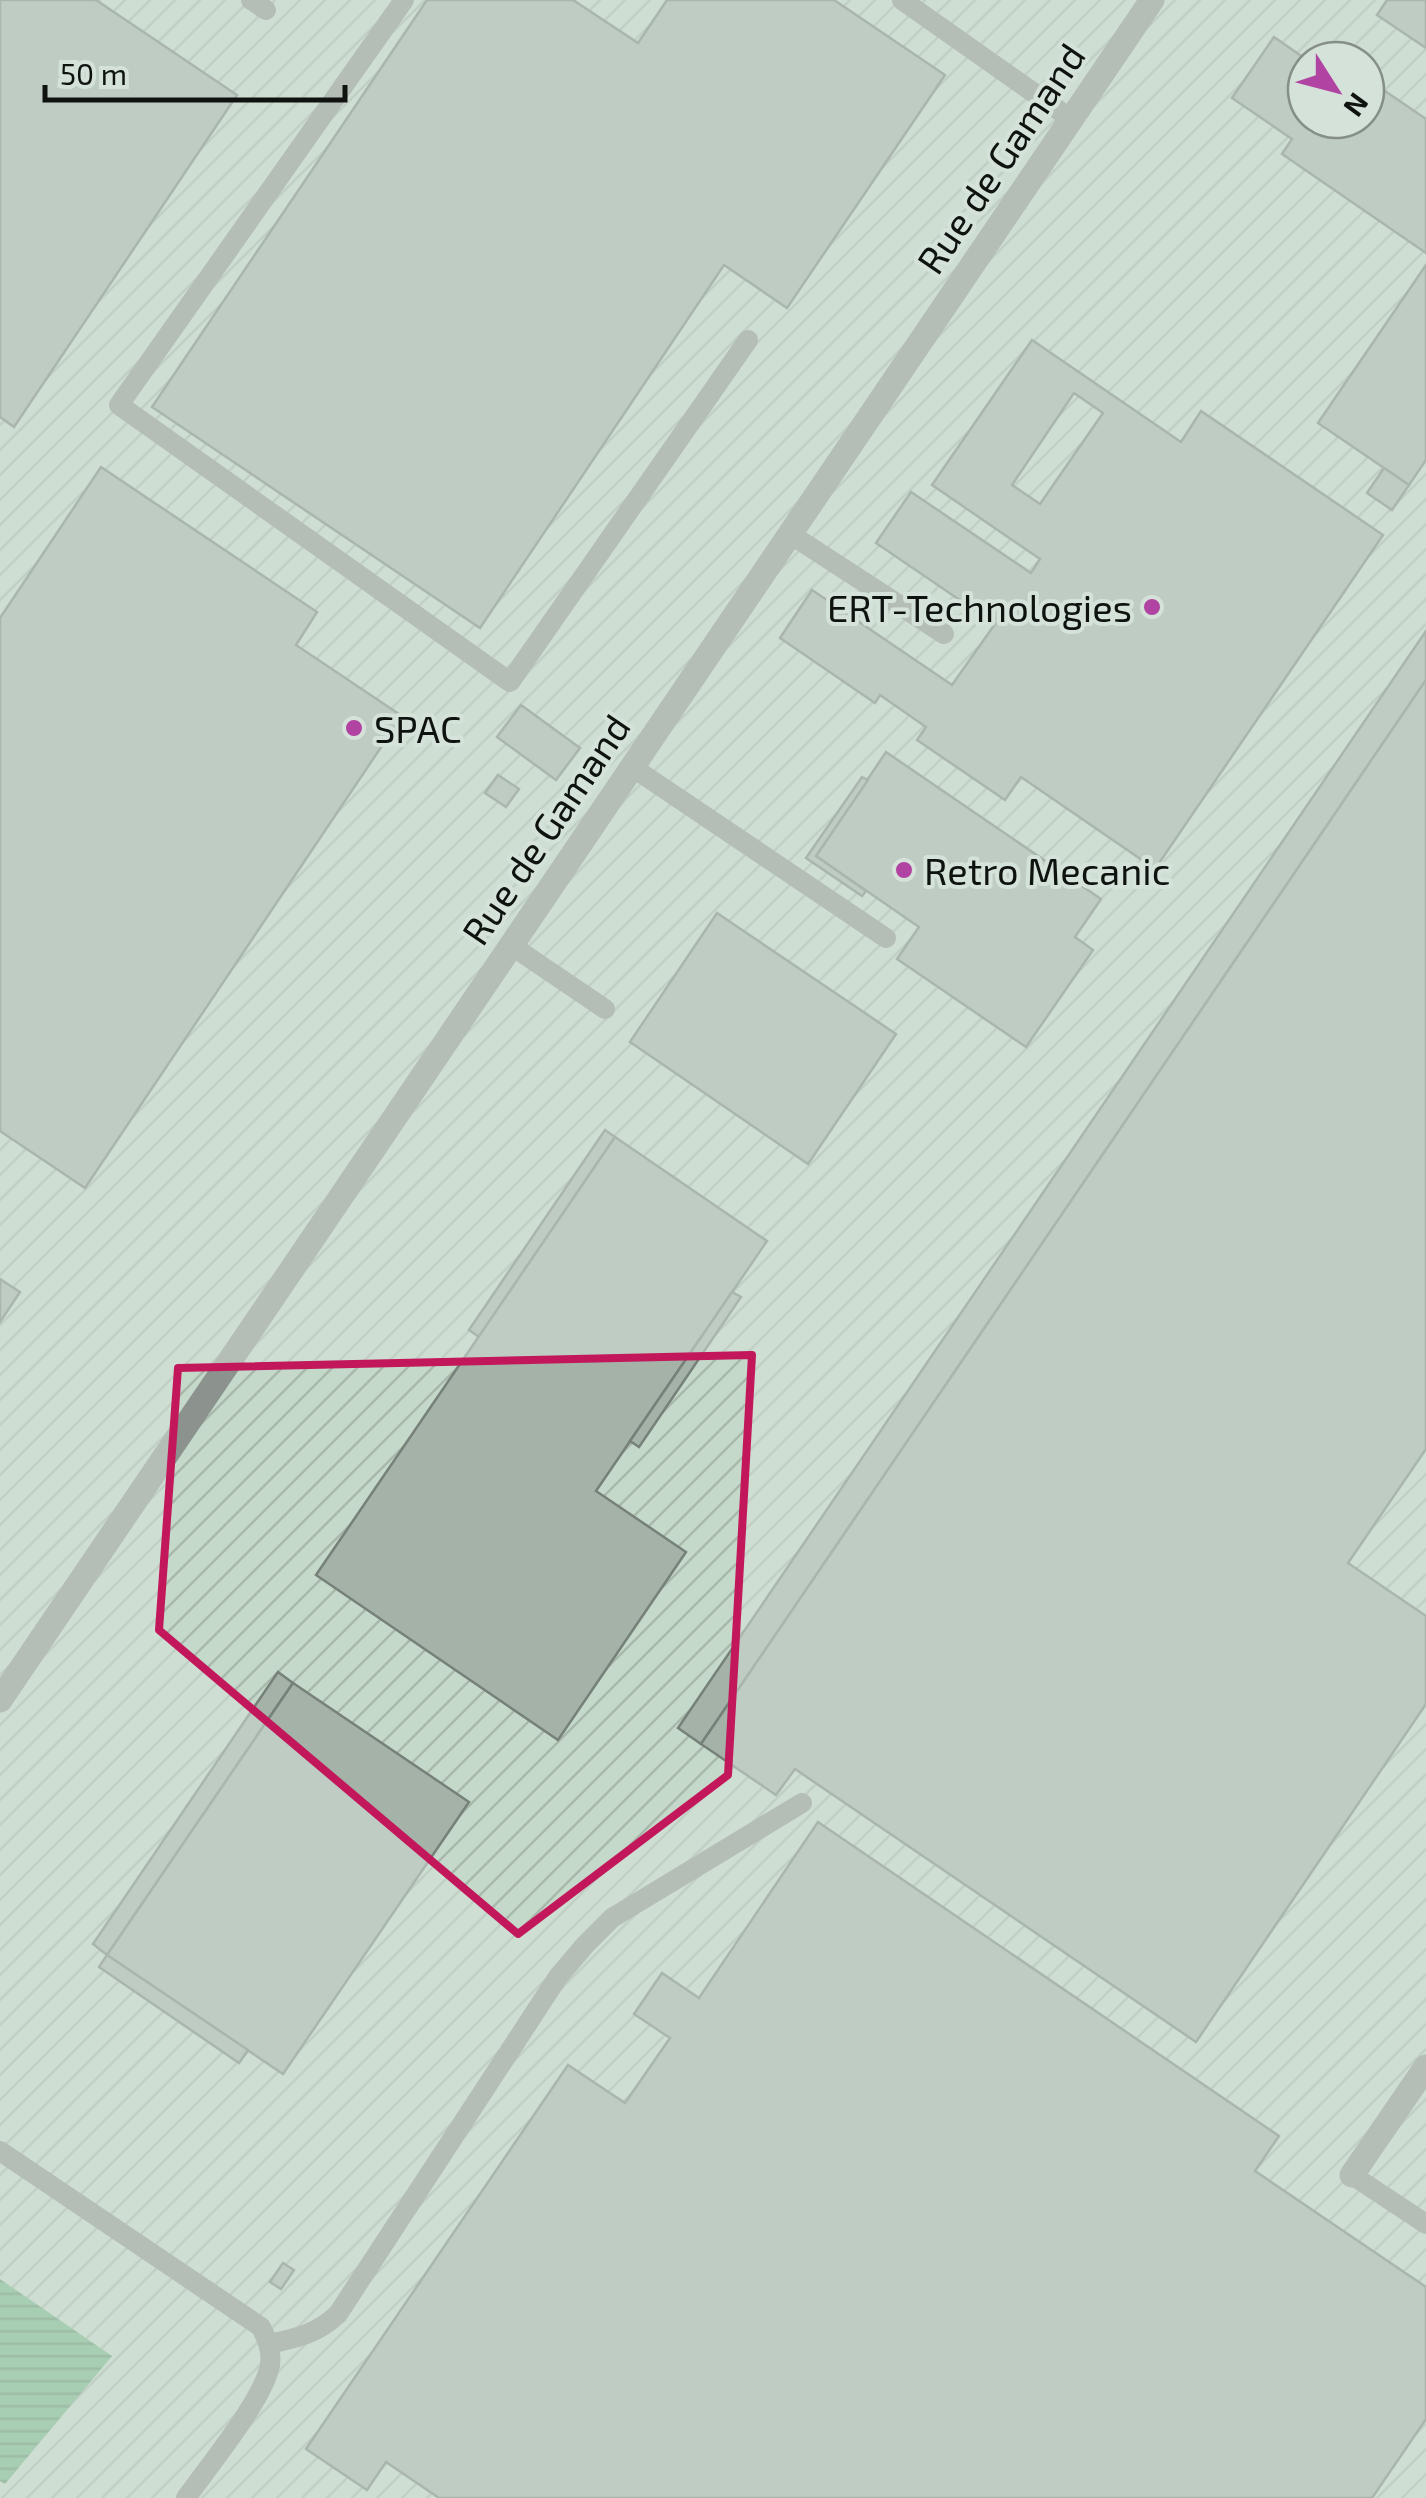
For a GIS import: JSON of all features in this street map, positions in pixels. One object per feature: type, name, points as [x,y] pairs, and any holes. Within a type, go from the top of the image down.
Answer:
[{"type":"street","name":"Rue de Gamand","points":[[0,1700],[1152,0]]},
{"type":"street","points":[[1352,2175],[1426,2067]]},
{"type":"lane","points":[[404,0],[119,405],[510,682],[748,340]]},
{"type":"lane","points":[[902,0],[1071,120]]},
{"type":"lane","points":[[790,534],[944,634]]},
{"type":"lane","points":[[632,768],[886,938]]},
{"type":"lane","points":[[512,946],[605,1009]]},
{"type":"lane","points":[[269,2344],[306,2337],[338,2314],[558,1977],[585,1944],[612,1918],[802,1803]]},
{"type":"lane","points":[[0,2151],[260,2328],[269,2344],[270,2364],[260,2393],[186,2498]]},
{"type":"lane","points":[[1352,2175],[1426,2224]]},
{"type":"highlighted area","points":[[752,1355],[728,1775],[518,1934],[159,1630],[178,1368]]},
{"type":"shaded area","points":[[0,0],[1426,0],[1426,2498],[0,2498]]},
{"type":"shaded area","points":[[0,2279],[112,2356],[5,2484],[0,2481]]},
{"type":"building","points":[[0,0],[96,0],[237,95],[14,427],[0,417]]},
{"type":"building","points":[[427,0],[573,0],[638,43],[667,0],[834,0],[945,75],[787,308],[724,265],[480,628],[152,407]]},
{"type":"building","points":[[1387,0],[1426,0],[1426,48],[1377,15]]},
{"type":"building","points":[[1274,37],[1286,45],[1286,135],[1232,98]]},
{"type":"building","points":[[1386,92],[1426,119],[1426,253],[1282,154],[1291,140],[1386,140]]},
{"type":"building","points":[[1426,265],[1426,460],[1409,485],[1318,423]]},
{"type":"building","name":"ERT-Technologies","points":[[1032,340],[1181,442],[1201,411],[1383,535],[1155,869],[1021,777],[1005,800],[917,740],[926,727],[880,695],[875,703],[780,638],[812,590],[952,685],[995,624],[876,543],[911,492],[1031,573],[1040,559],[932,485]],"holes":[[[1074,393],[1103,413],[1040,504],[1012,485]]]},
{"type":"building","points":[[101,467],[317,612],[296,645],[402,716],[85,1188],[0,1131],[0,618]]},
{"type":"building","points":[[1384,468],[1409,485],[1392,510],[1367,493]]},
{"type":"building","points":[[1426,631],[1426,680],[701,1744],[678,1728]]},
{"type":"building","points":[[1426,680],[1426,1449],[1348,1563],[1426,1616],[1426,1704],[1196,2042],[795,1769],[776,1795],[701,1744]]},
{"type":"building","points":[[521,705],[580,748],[556,780],[497,737]]},
{"type":"building","points":[[886,752],[1101,899],[1075,937],[1093,950],[1026,1047],[897,959],[919,927],[816,856]]},
{"type":"building","points":[[498,775],[519,789],[506,807],[485,793]]},
{"type":"building","points":[[862,777],[868,780],[816,856],[866,891],[862,896],[806,858]]},
{"type":"building","points":[[717,913],[896,1034],[808,1164],[630,1042]]},
{"type":"building","points":[[605,1130],[615,1137],[479,1337],[469,1330]]},
{"type":"building","points":[[615,1137],[767,1241],[596,1491],[686,1552],[558,1740],[316,1575]]},
{"type":"building","points":[[0,1279],[20,1292],[0,1322]]},
{"type":"building","points":[[732,1292],[741,1297],[639,1447],[630,1441]]},
{"type":"building","points":[[278,1672],[293,1683],[107,1955],[93,1944]]},
{"type":"building","points":[[293,1683],[469,1802],[283,2074],[107,1955]]},
{"type":"building","points":[[818,1822],[1279,2136],[1255,2171],[1426,2287],[1426,2419],[1372,2498],[439,2498],[386,2462],[367,2490],[306,2449],[568,2065],[625,2103],[670,2038],[634,2014],[662,1973],[699,1998]]},
{"type":"building","points":[[107,1955],[248,2050],[239,2063],[99,1967]]},
{"type":"building","points":[[283,2263],[294,2270],[281,2289],[270,2282]]},
{"type":"place","name":"ERT-Technologies","points":[[1152,607]]},
{"type":"place","name":"SPAC","points":[[354,728]]},
{"type":"place","name":"Retro Mecanic","points":[[904,870]]}]
